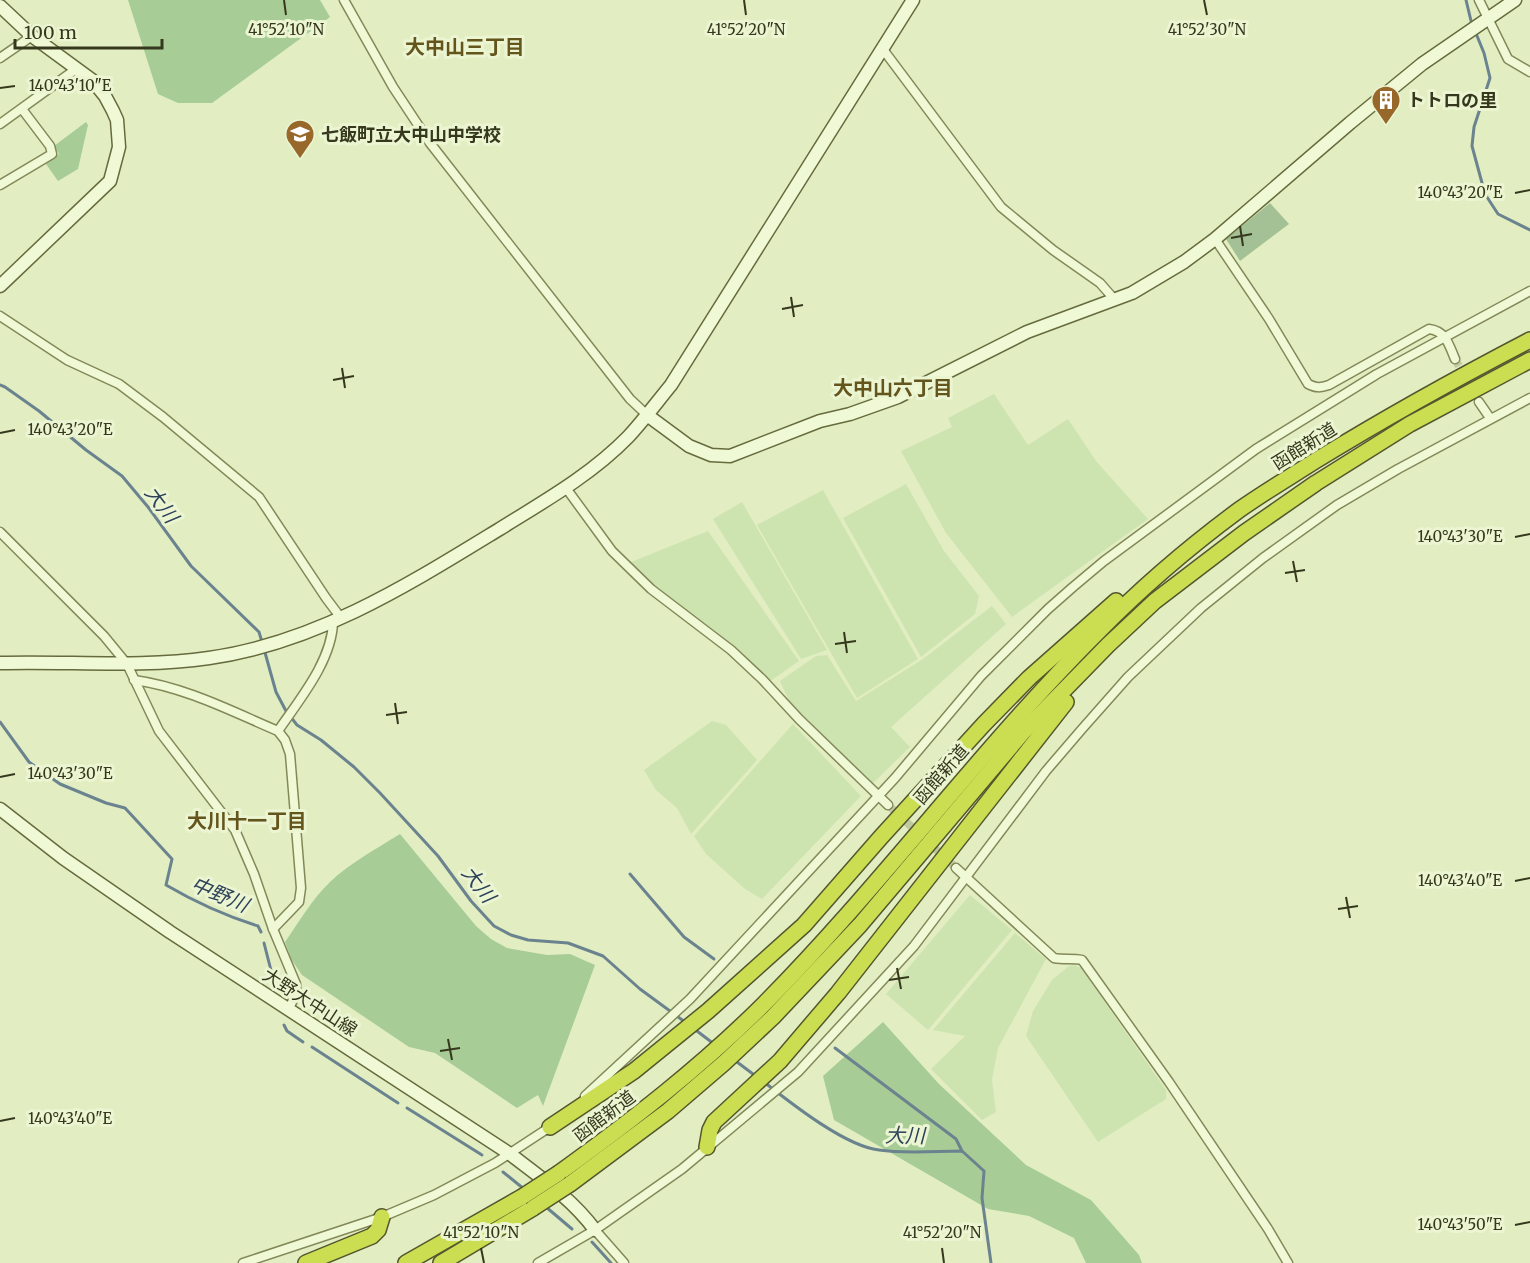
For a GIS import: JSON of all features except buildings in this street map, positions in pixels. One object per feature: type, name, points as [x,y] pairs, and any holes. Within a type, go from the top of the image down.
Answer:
[{"type":"highway","name":"函館新道","points":[[564,1179],[737,1030],[790,977],[847,915],[1007,728],[1098,632],[1184,555],[1239,510],[1358,435],[1530,340]]},
{"type":"highway","name":"函館新道","points":[[441,1263],[564,1179],[639,1134],[751,1039],[860,925],[1024,731],[1108,645],[1155,601],[1244,533],[1323,479],[1410,424],[1530,360]]},
{"type":"highway","points":[[550,1127],[634,1071],[708,1011],[804,925],[881,837],[1029,678],[1123,595],[1180,551],[1239,510]]},
{"type":"highway","points":[[707,1147],[714,1122],[780,1061],[838,993],[1050,720],[1155,601]]},
{"type":"highway","name":"函館新道","points":[[406,1263],[528,1203]]},
{"type":"highway","points":[[306,1263],[372,1236],[378,1230],[382,1217]]},
{"type":"street","points":[[344,0],[393,87],[430,143],[630,399],[647,415],[689,446],[711,455],[730,456],[820,421],[850,414],[898,397],[1027,332],[1132,292],[1184,262],[1215,239],[1422,64],[1515,0]]},
{"type":"street","points":[[0,663],[127,664],[208,658],[275,644],[337,620],[374,602],[473,546],[566,488],[627,438],[671,385],[914,0]]},
{"type":"street","points":[[1479,0],[1484,20],[1508,59],[1530,72]]},
{"type":"street","points":[[0,6],[32,36],[92,80],[105,96],[117,120],[119,147],[110,181],[0,286]]},
{"type":"street","points":[[0,58],[32,36]]},
{"type":"street","points":[[882,48],[1001,207],[1053,250],[1100,283],[1114,299]]},
{"type":"street","points":[[0,124],[76,69]]},
{"type":"street","points":[[0,185],[52,154],[50,146],[22,109]]},
{"type":"street","points":[[1215,239],[1269,319],[1308,384],[1314,387],[1329,385],[1429,329],[1437,330],[1445,337],[1455,359]]},
{"type":"street","points":[[243,1263],[382,1217],[472,1177],[550,1127],[690,999],[878,796],[981,676],[1048,609],[1104,561],[1256,449],[1377,374],[1530,291]]},
{"type":"street","points":[[0,316],[67,360],[119,384],[163,417],[259,497],[326,598],[337,620],[327,654],[278,731]]},
{"type":"street","points":[[538,1263],[595,1230],[682,1170],[798,1072],[914,945],[1046,771],[1082,729],[1128,677],[1201,608],[1263,558],[1337,505],[1490,418],[1530,398]]},
{"type":"street","points":[[1479,402],[1490,418]]},
{"type":"street","points":[[566,488],[612,551],[651,589],[731,650],[888,805]]},
{"type":"street","points":[[0,532],[104,636],[127,664],[159,731],[235,830],[296,984],[296,993],[289,1009]]},
{"type":"street","points":[[134,681],[171,687],[198,696],[278,731],[285,740],[290,754],[301,888],[299,902],[273,929]]},
{"type":"street","name":"大野大中山線","points":[[0,809],[63,858],[170,932],[510,1154],[552,1186],[586,1218],[595,1230]]},
{"type":"street","points":[[956,868],[1054,958],[1082,960],[1169,1082],[1268,1229],[1288,1263]]},
{"type":"street","points":[[595,1230],[624,1263]]},
{"type":"green space","points":[[128,0],[320,0],[330,17],[212,103],[178,103],[158,94]]},
{"type":"green space","points":[[86,122],[88,125],[78,169],[58,181],[46,164],[59,154],[54,146]]},
{"type":"green space","points":[[1270,203],[1289,224],[1240,261],[1226,239]]},
{"type":"green space","points":[[994,394],[1028,445],[1068,419],[1096,461],[1148,519],[1012,617],[946,533],[901,451],[952,427],[948,418]]},
{"type":"green space","points":[[906,484],[944,551],[979,596],[975,614],[921,657],[843,518]]},
{"type":"green space","points":[[823,490],[918,659],[857,698],[757,525]]},
{"type":"green space","points":[[742,502],[827,650],[801,659],[713,519]]},
{"type":"green space","points":[[708,531],[799,661],[769,682],[736,648],[655,588],[631,562]]},
{"type":"green space","points":[[992,606],[1006,624],[891,727],[910,747],[872,784],[789,701],[780,681],[816,656],[827,655],[856,701],[923,659]]},
{"type":"green space","points":[[712,721],[726,725],[757,760],[691,834],[677,808],[656,790],[644,770]]},
{"type":"green space","points":[[793,724],[861,796],[762,899],[745,889],[706,854],[694,836]]},
{"type":"green space","points":[[400,834],[476,926],[491,939],[507,948],[547,955],[570,954],[595,965],[543,1106],[538,1095],[517,1108],[435,1053],[409,1047],[302,975],[291,959],[285,942],[323,889],[355,862]]},
{"type":"green space","points":[[970,895],[1012,930],[928,1030],[886,994]]},
{"type":"green space","points":[[1015,933],[1046,959],[998,1048],[992,1080],[996,1112],[982,1120],[931,1069],[965,1036],[933,1030]]},
{"type":"green space","points":[[1074,965],[1081,968],[1166,1090],[1166,1099],[1098,1142],[1026,1036],[1033,1011],[1052,980],[1069,966]]},
{"type":"green space","points":[[883,1022],[939,1084],[1026,1165],[1091,1200],[1139,1255],[1142,1263],[1086,1263],[1074,1238],[1029,1216],[988,1209],[834,1120],[823,1076]]},
{"type":"waterway","points":[[1466,0],[1472,25]]},
{"type":"waterway","points":[[1475,31],[1484,53],[1490,78],[1474,127],[1472,146],[1485,194],[1498,214],[1530,230]]},
{"type":"waterway","name":"大川","points":[[0,385],[39,411],[122,476],[191,566],[259,632],[262,642]]},
{"type":"waterway","name":"大川","points":[[264,649],[276,692],[297,725],[321,740],[354,767],[380,793],[438,856],[471,901],[494,926],[511,935],[528,940],[568,943],[603,956],[640,989],[685,1022]]},
{"type":"waterway","name":"中野川","points":[[0,722],[29,762],[60,784],[106,803],[125,808],[172,859],[166,885],[211,908],[258,926],[261,932]]},
{"type":"waterway","points":[[630,874],[684,937],[714,959]]},
{"type":"waterway","name":"中野川","points":[[264,943],[275,986]]},
{"type":"waterway","name":"中野川","points":[[284,1025],[287,1031],[303,1042]]},
{"type":"waterway","name":"大川","points":[[693,1028],[714,1044]]},
{"type":"waterway","name":"中野川","points":[[312,1047],[398,1103]]},
{"type":"waterway","points":[[835,1048],[956,1139],[962,1151]]},
{"type":"waterway","name":"大川","points":[[733,1059],[757,1077]]},
{"type":"waterway","name":"大川","points":[[764,1082],[819,1123],[865,1147],[899,1152],[962,1151],[984,1171],[982,1198],[991,1263]]},
{"type":"waterway","name":"中野川","points":[[407,1108],[482,1155]]},
{"type":"waterway","name":"中野川","points":[[503,1172],[524,1189]]},
{"type":"waterway","name":"中野川","points":[[546,1207],[572,1229]]},
{"type":"waterway","name":"中野川","points":[[592,1242],[611,1263]]},
{"type":"tunnel","points":[[1455,359],[1474,393]]},
{"type":"tunnel","points":[[888,805],[956,868]]},
{"type":"place","name":"トトロの里","points":[[1386,126]]},
{"type":"place","name":"七飯町立大中山中学校","points":[[300,160]]},
{"type":"district","name":"大中山三丁目","points":[[465,46]]},
{"type":"district","name":"大中山六丁目","points":[[893,387]]},
{"type":"district","name":"大川十一丁目","points":[[247,820]]}]
